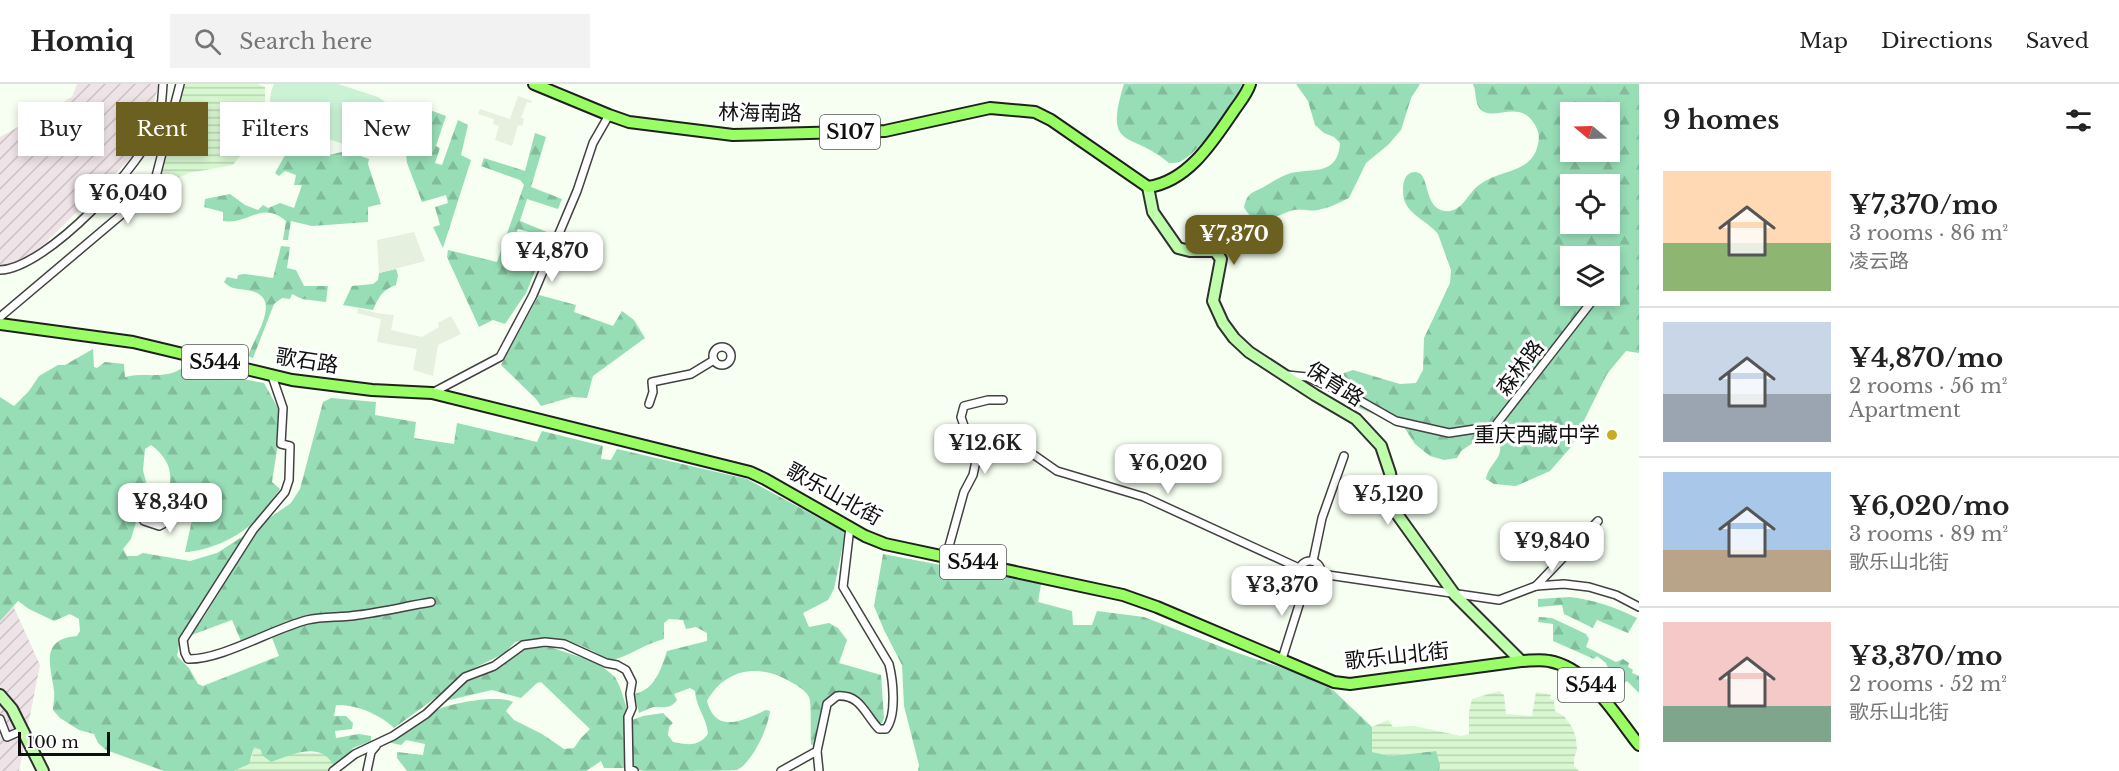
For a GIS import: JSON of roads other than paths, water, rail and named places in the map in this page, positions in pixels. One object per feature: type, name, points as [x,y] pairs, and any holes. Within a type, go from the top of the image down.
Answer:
[{"type":"main road","name":"林海南路","points":[[534,84],[629,122],[733,135],[885,131],[990,108],[1035,112],[1051,120],[1148,188]]},
{"type":"main road","points":[[1148,188],[1163,185],[1200,158],[1210,147],[1250,84]]},
{"type":"main road","name":"保育路","points":[[1148,188],[1153,212],[1178,248],[1190,251],[1215,251],[1221,260],[1213,301],[1233,338],[1249,352],[1356,419],[1381,446],[1390,473],[1397,514],[1455,595],[1521,661]]},
{"type":"main road","name":"歌石路","points":[[0,324],[133,342],[292,380],[372,390],[432,393]]},
{"type":"main road","name":"歌乐山北街","points":[[432,393],[750,472],[885,544],[1123,595],[1334,682],[1350,684],[1521,661]]},
{"type":"main road","name":"S544","points":[[1521,661],[1548,660],[1573,669],[1591,684],[1639,745]]},
{"type":"main road","points":[[0,694],[12,709],[43,771]]},
{"type":"street","points":[[0,270],[8,270],[34,259],[90,213],[123,178],[144,150],[158,120],[163,84]]},
{"type":"street","points":[[0,317],[153,188],[180,84]]},
{"type":"street","points":[[432,393],[500,357],[533,296],[577,191],[593,143],[609,115]]},
{"type":"street","name":"森林路","points":[[1285,374],[1307,377],[1359,400],[1396,421],[1449,433],[1496,426],[1588,306]]},
{"type":"street","points":[[649,404],[653,392],[652,382],[691,374],[714,360]]},
{"type":"street","points":[[272,376],[283,408],[281,444],[290,446],[289,480],[285,492],[253,530],[183,640],[188,659],[234,648],[284,627],[310,620],[356,616],[431,602]]},
{"type":"street","points":[[945,557],[964,492],[973,475],[975,461],[961,417],[964,406],[988,400],[1003,400]]},
{"type":"street","points":[[1024,448],[1057,471],[1144,497],[1299,568]]},
{"type":"street","points":[[1313,561],[1322,518],[1344,456]]},
{"type":"street","points":[[144,521],[159,526],[163,524],[173,501]]},
{"type":"street","points":[[1536,586],[1598,521]]},
{"type":"street","points":[[819,771],[817,751],[820,729],[827,704],[837,696],[847,696],[862,705],[879,729],[886,729],[893,714],[892,675],[889,664],[843,587],[850,527]]},
{"type":"street","points":[[1313,561],[1320,567],[1321,574],[1314,583],[1306,583],[1299,577],[1299,568],[1303,563],[1313,561]]},
{"type":"street","points":[[1321,574],[1499,600],[1536,586],[1564,584],[1589,587],[1616,595],[1639,607]]},
{"type":"street","points":[[1282,659],[1306,583]]},
{"type":"street","points":[[333,771],[355,754],[393,736],[426,714],[465,677],[494,666],[523,645],[555,643],[564,644],[626,670],[632,682],[630,694],[632,708],[628,717],[629,769],[634,771]]},
{"type":"street","points":[[0,719],[7,737]]},
{"type":"street","points":[[0,742],[23,730]]},
{"type":"street","points":[[367,771],[371,752],[378,743]]},
{"type":"street","points":[[781,771],[817,751]]},
{"type":"place","name":"重庆西藏中学","points":[[1612,435]]}]
